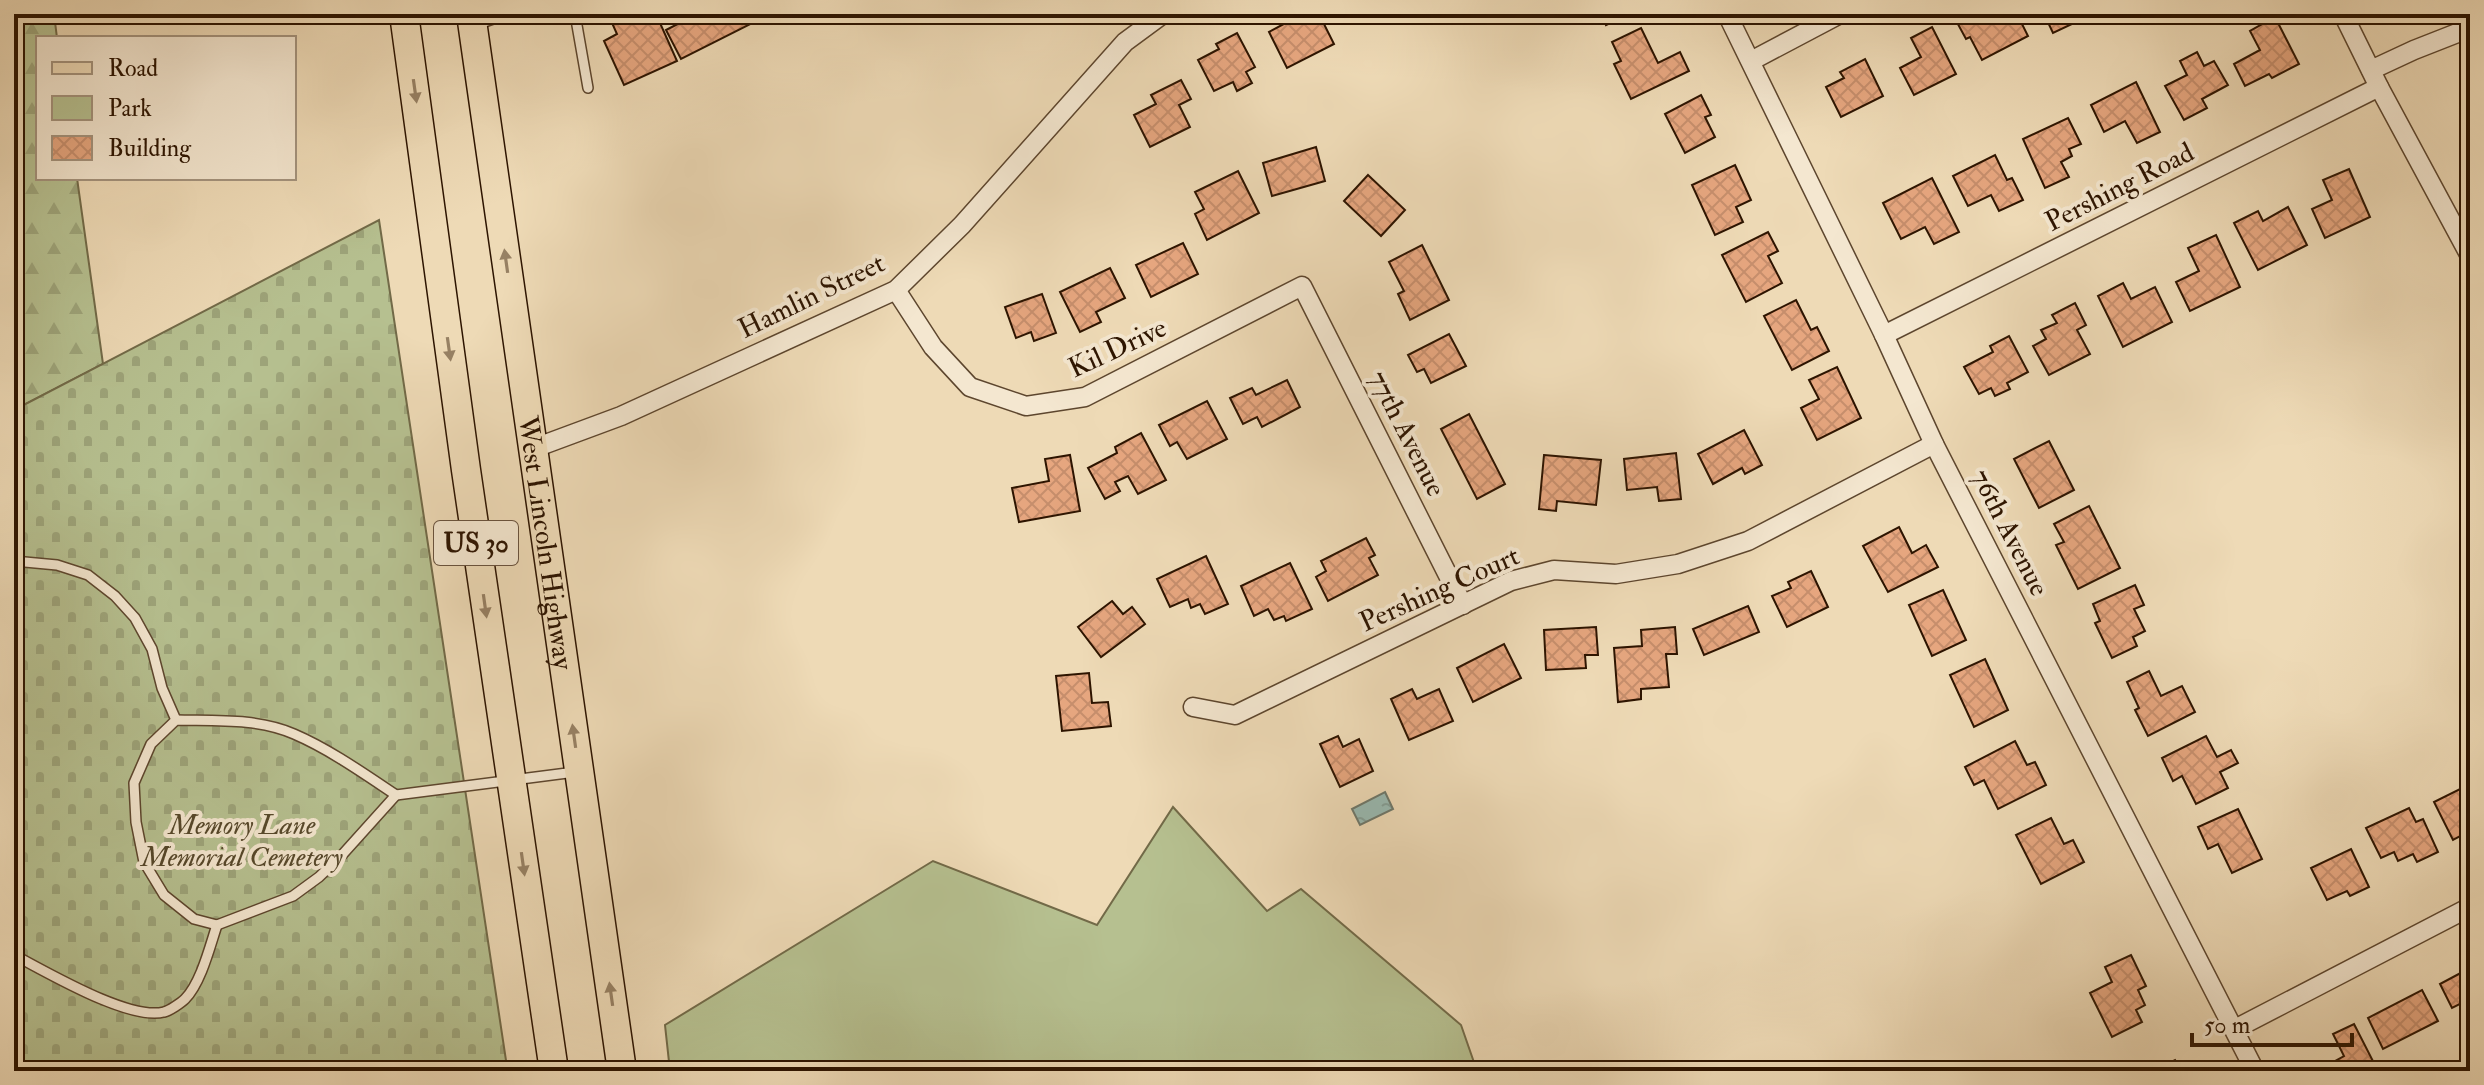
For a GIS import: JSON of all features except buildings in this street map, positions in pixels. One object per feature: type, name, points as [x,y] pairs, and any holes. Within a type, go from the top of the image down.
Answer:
[{"type":"main road","name":"US 30","points":[[404,14],[466,470],[554,1071]]},
{"type":"main road","name":"West Lincoln Highway","points":[[472,20],[622,1071]]},
{"type":"street","name":"Hamlin Street","points":[[532,449],[621,416],[896,290],[962,225],[1125,42],[1163,14]]},
{"type":"street","name":"76th Avenue","points":[[1727,14],[1934,444],[2255,1071]]},
{"type":"street","points":[[1751,61],[1840,14]]},
{"type":"street","points":[[2343,14],[2470,256]]},
{"type":"street","name":"Pershing Road","points":[[1884,335],[2375,79],[2414,50],[2470,28]]},
{"type":"street","name":"Kil Drive","points":[[896,290],[933,347],[970,387],[1026,406],[1085,397],[1302,286]]},
{"type":"street","name":"77th Avenue","points":[[1302,286],[1463,605]]},
{"type":"street","name":"Pershing Court","points":[[1193,707],[1235,715],[1511,581],[1554,570],[1616,574],[1678,564],[1748,541],[1934,444]]},
{"type":"street","points":[[2235,1029],[2470,907]]},
{"type":"lane","points":[[472,20],[507,14]]},
{"type":"lane","points":[[575,14],[588,88]]},
{"type":"lane","points":[[14,561],[57,565],[88,575],[115,596],[135,618],[152,649],[162,688],[176,720]]},
{"type":"lane","points":[[396,795],[342,855],[293,896],[217,925],[194,919],[164,895],[144,862],[136,822],[134,783],[151,744],[176,720],[257,724],[293,733],[396,795],[579,771]]},
{"type":"lane","points":[[14,955],[109,1002],[136,1011],[164,1012],[186,999],[201,973],[217,925]]},
{"type":"green space","points":[[14,14],[54,14],[57,36],[36,36],[36,180],[77,180],[103,364],[14,410]]},
{"type":"green space","name":"Memory Lane Memorial Cemetery","points":[[379,220],[507,1067],[499,1071],[14,1071],[14,410]]},
{"type":"green space","points":[[1173,807],[1267,911],[1301,889],[1461,1025],[1477,1071],[670,1071],[665,1025],[933,861],[1097,925]]},
{"type":"water","points":[[1385,792],[1393,809],[1360,825],[1352,809]]}]
